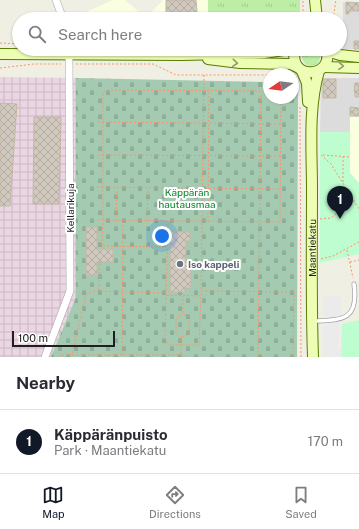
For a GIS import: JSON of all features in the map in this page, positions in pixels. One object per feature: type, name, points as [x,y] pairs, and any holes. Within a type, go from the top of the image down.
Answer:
[{"type":"main road","points":[[311,12],[314,0]]},
{"type":"main road","points":[[314,0],[316,12]]},
{"type":"main road","points":[[0,54],[12,54]]},
{"type":"main road","points":[[188,56],[226,62],[290,64],[310,72],[321,69],[359,68]]},
{"type":"main road","name":"Maantiekatu","points":[[295,56],[295,61],[307,83],[312,138]]},
{"type":"main road","name":"Maantiekatu","points":[[313,357],[312,138],[314,83],[321,69],[327,62],[326,56]]},
{"type":"main road","points":[[347,56],[359,57]]},
{"type":"street","points":[[56,0],[60,12]]},
{"type":"street","name":"Kellarikuja","points":[[45,357],[70,291],[70,56]]},
{"type":"lane","points":[[312,321],[345,318],[353,311],[358,297],[354,284]]},
{"type":"path","points":[[303,0],[303,12]]},
{"type":"path","points":[[335,12],[336,0]]},
{"type":"path","points":[[0,44],[12,44]]},
{"type":"path","points":[[0,68],[34,64],[70,56],[153,64],[176,75],[263,75]]},
{"type":"path","points":[[168,221],[165,341],[170,345],[200,345],[204,75]]},
{"type":"path","points":[[167,247],[102,246],[103,92],[108,90],[261,91],[258,357]]},
{"type":"path","points":[[208,222],[210,90]]},
{"type":"path","points":[[98,220],[280,222],[281,104]]},
{"type":"path","points":[[300,105],[301,357]]},
{"type":"path","points":[[98,122],[281,124]]},
{"type":"path","points":[[319,154],[350,157]]},
{"type":"path","points":[[98,155],[281,156]]},
{"type":"path","points":[[322,155],[331,164],[359,209]]},
{"type":"path","points":[[343,157],[343,182]]},
{"type":"path","points":[[97,187],[281,189]]},
{"type":"path","points":[[116,221],[117,187]]},
{"type":"path","points":[[147,221],[148,187]]},
{"type":"path","points":[[319,219],[330,218],[353,200]]},
{"type":"path","points":[[122,355],[123,221]]},
{"type":"path","points":[[319,260],[347,250],[359,242]]},
{"type":"path","points":[[347,250],[354,284]]},
{"type":"path","points":[[350,263],[359,260]]},
{"type":"path","points":[[100,264],[100,291]]},
{"type":"path","points":[[72,356],[86,294],[94,291],[166,292]]},
{"type":"path","points":[[201,291],[294,292],[293,357]]},
{"type":"path","points":[[166,296],[200,296]]},
{"type":"path","points":[[183,296],[183,315]]},
{"type":"path","points":[[180,315],[187,315],[189,319],[189,334],[181,337],[176,333],[176,319],[180,315]]},
{"type":"path","points":[[181,337],[181,355]]},
{"type":"path","points":[[60,357],[60,355],[184,355],[184,357]]},
{"type":"shaded area","points":[[113,0],[125,0],[139,12],[86,12]]},
{"type":"shaded area","points":[[163,0],[208,0],[208,12],[152,12]]},
{"type":"shaded area","points":[[343,2],[359,2],[359,49],[347,49],[347,12],[343,12]]},
{"type":"shaded area","points":[[0,77],[76,78],[76,297],[51,357],[0,357]]},
{"type":"shaded area","points":[[325,78],[359,78],[359,117],[350,116],[350,132],[320,132],[321,83]]},
{"type":"shaded area","points":[[350,116],[359,117],[359,183],[350,174]]},
{"type":"shaded area","points":[[341,296],[341,315],[337,316],[339,318],[339,344],[336,349],[341,349],[341,357],[323,357],[323,326],[327,326],[327,316],[323,316],[323,297]]},
{"type":"green space","points":[[208,0],[300,0],[300,12],[208,12]]},
{"type":"green space","points":[[302,56],[320,56],[317,63],[311,66],[305,63],[302,57]]},
{"type":"green space","name":"Käppärän hautausmaa","points":[[76,78],[263,82],[263,104],[298,104],[297,357],[51,357],[76,297]]},
{"type":"green space","points":[[320,132],[350,132],[350,173],[359,183],[359,254],[320,263]]},
{"type":"green space","points":[[359,320],[359,357],[341,357],[342,324]]},
{"type":"building","points":[[166,0],[196,0],[197,12],[166,12]]},
{"type":"building","points":[[346,2],[359,3],[359,11],[349,11],[349,14],[346,12]]},
{"type":"building","points":[[354,41],[359,41],[359,49],[354,49]]},
{"type":"building","points":[[323,79],[336,79],[336,98],[323,98]]},
{"type":"building","points":[[355,83],[359,83],[359,97],[355,97]]},
{"type":"building","points":[[0,103],[17,104],[10,206],[0,206]]},
{"type":"building","points":[[350,107],[359,108],[359,116],[350,116]]},
{"type":"building","points":[[34,117],[61,117],[59,204],[33,204]]},
{"type":"building","points":[[86,227],[97,227],[97,249],[113,249],[113,262],[97,262],[97,275],[86,275]]},
{"type":"building","name":"Iso kappeli","points":[[170,232],[190,232],[190,241],[186,241],[186,261],[189,261],[189,266],[191,266],[191,288],[185,288],[185,292],[170,292]]},
{"type":"place","name":"Käppäränpuisto","points":[[340,219]]},
{"type":"place","name":"Iso kappeli","points":[[180,264]]}]
